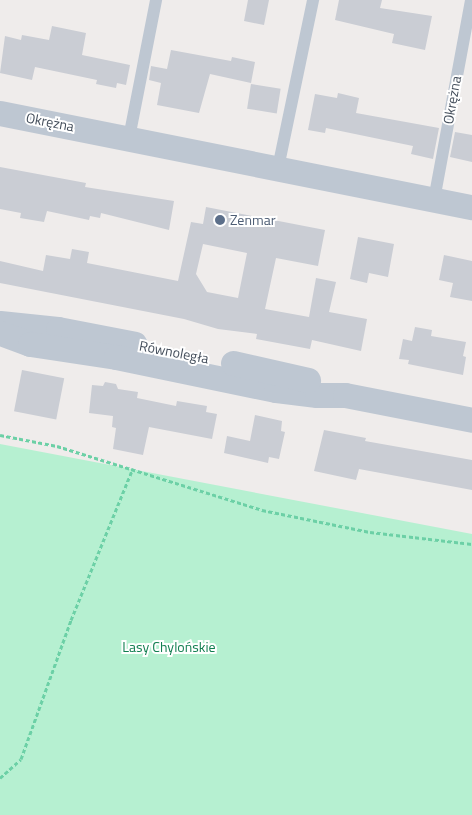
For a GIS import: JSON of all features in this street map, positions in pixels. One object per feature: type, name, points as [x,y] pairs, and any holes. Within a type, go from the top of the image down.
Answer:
[{"type":"street","name":"Okrężna","points":[[0,113],[472,207]]},
{"type":"street","name":"Równoległa","points":[[0,323],[58,329],[275,372],[318,382],[345,395]]},
{"type":"street","name":"Równoległa","points":[[0,333],[30,344],[116,357],[276,390],[317,395],[345,395],[472,420]]},
{"type":"lane","points":[[129,138],[156,0]]},
{"type":"lane","points":[[278,168],[313,0]]},
{"type":"lane","name":"Okrężna","points":[[434,200],[470,0]]},
{"type":"path","points":[[0,436],[57,446],[134,468],[262,510],[370,532],[472,544]]},
{"type":"path","points":[[0,778],[21,759],[71,620],[134,468]]},
{"type":"green space","name":"Lasy Chylońskie","points":[[0,444],[472,534],[472,815],[0,815]]},
{"type":"building","points":[[248,0],[269,0],[264,25],[244,21]]},
{"type":"building","points":[[339,0],[382,0],[380,8],[432,16],[425,50],[392,43],[394,34],[335,20]]},
{"type":"building","points":[[52,26],[86,33],[82,55],[130,65],[126,85],[117,83],[116,88],[96,84],[97,80],[35,67],[32,80],[0,73],[5,36],[21,40],[22,35],[49,40]]},
{"type":"building","points":[[171,50],[231,61],[232,57],[255,62],[251,83],[210,74],[199,113],[157,105],[161,83],[149,80],[151,66],[167,69]]},
{"type":"building","points":[[251,84],[281,89],[277,113],[247,109]]},
{"type":"building","points":[[338,93],[359,98],[356,113],[439,128],[433,159],[411,154],[413,146],[326,128],[325,133],[308,130],[315,94],[337,98]]},
{"type":"building","points":[[455,132],[472,135],[472,162],[450,157]]},
{"type":"building","points":[[0,167],[86,183],[85,187],[174,201],[169,230],[101,213],[100,218],[90,216],[89,220],[47,211],[44,222],[20,218],[21,213],[0,209]]},
{"type":"building","points":[[206,207],[325,230],[318,266],[276,258],[265,309],[309,317],[316,278],[336,282],[329,312],[367,319],[361,351],[312,340],[310,349],[256,339],[257,334],[218,329],[184,319],[0,283],[0,261],[43,271],[46,255],[70,259],[72,249],[89,252],[87,263],[178,281],[191,222],[203,224]],"holes":[[[203,244],[247,253],[238,298],[207,292],[196,274]]]},
{"type":"building","points":[[358,237],[394,244],[388,277],[369,273],[367,283],[350,279]]},
{"type":"building","points":[[444,255],[472,261],[472,301],[450,297],[453,283],[439,280]]},
{"type":"building","points":[[415,327],[432,330],[431,336],[466,342],[463,356],[466,357],[463,375],[408,364],[409,360],[399,359],[403,339],[412,341]]},
{"type":"building","points":[[22,370],[64,378],[56,419],[14,411]]},
{"type":"building","points":[[105,382],[116,384],[118,389],[138,392],[137,398],[176,406],[177,401],[207,406],[206,412],[217,414],[212,439],[149,427],[143,455],[113,449],[116,428],[112,427],[113,416],[89,413],[92,385],[103,386]]},
{"type":"building","points":[[255,415],[282,421],[281,431],[285,432],[279,459],[269,457],[268,463],[224,453],[227,436],[250,441]]},
{"type":"building","points":[[324,430],[366,438],[365,441],[472,460],[472,490],[359,469],[356,480],[314,471]]},
{"type":"place","name":"Zenmar","points":[[220,220]]}]
